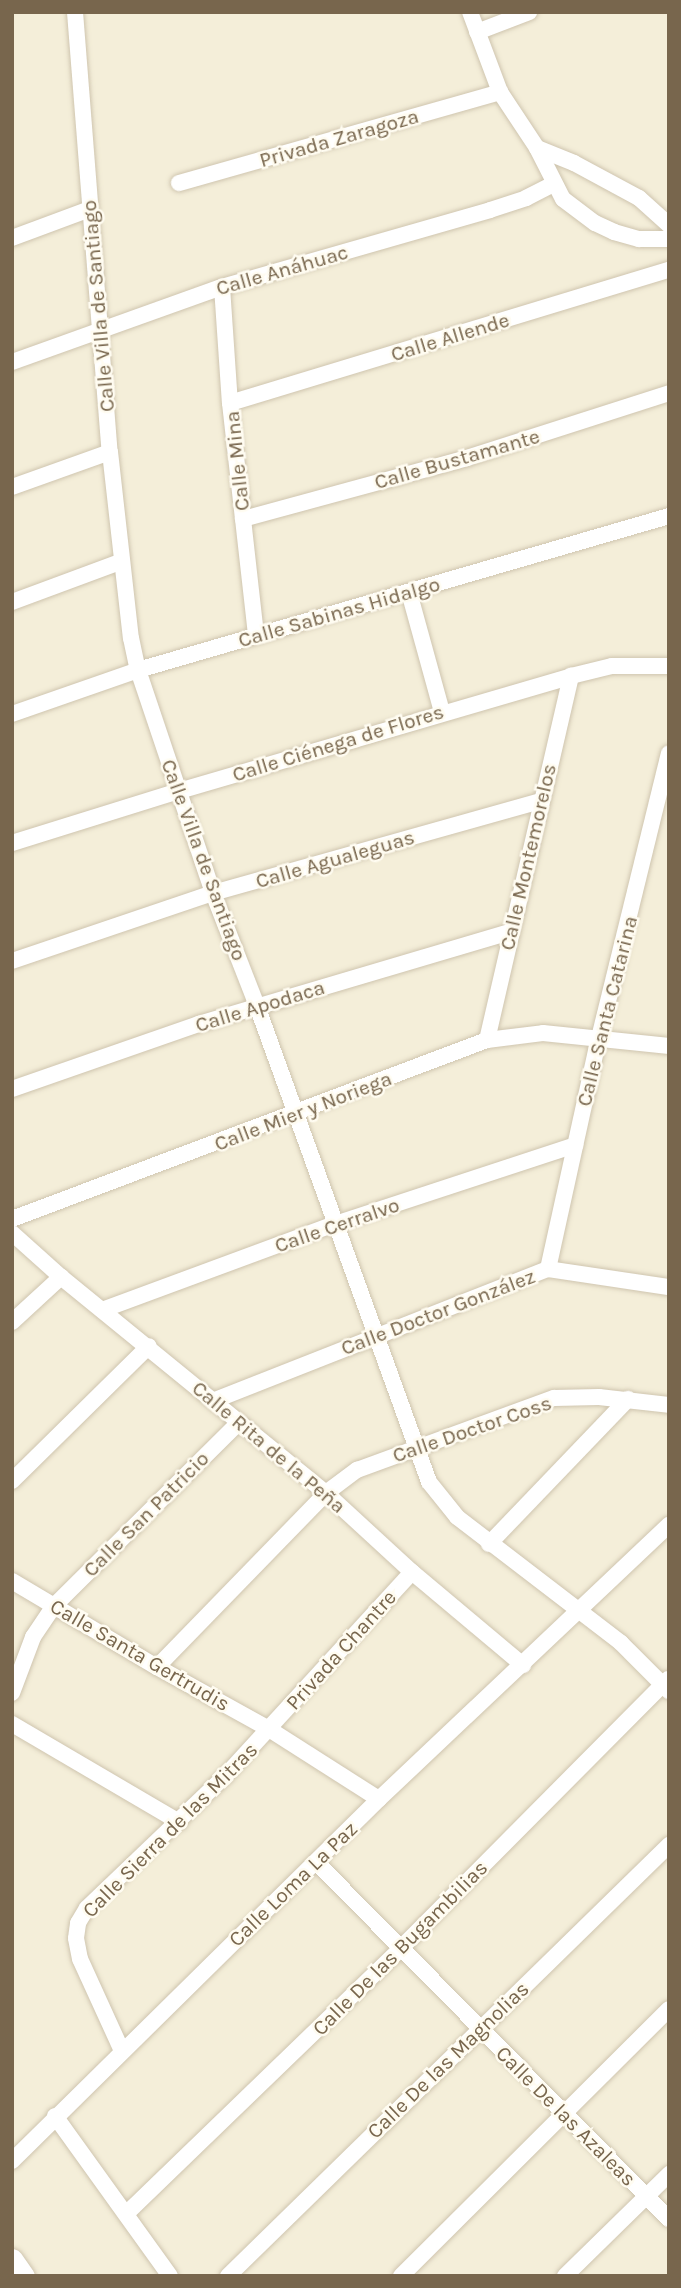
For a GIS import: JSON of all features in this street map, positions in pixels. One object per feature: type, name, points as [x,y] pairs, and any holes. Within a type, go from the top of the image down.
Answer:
[{"type":"street","name":"Calle Villa de Santiago","points":[[75,12],[120,562],[138,670],[213,893],[257,1006],[414,1448],[440,1500],[489,1544],[621,1643],[666,1685]]},
{"type":"street","points":[[470,12],[500,92],[537,148],[553,184],[564,200],[595,223],[639,239],[669,239]]},
{"type":"street","points":[[477,32],[529,12]]},
{"type":"street","name":"Privada Zaragoza","points":[[179,183],[500,92]]},
{"type":"street","points":[[537,148],[574,163],[639,198],[669,225]]},
{"type":"street","name":"Calle Anáhuac","points":[[12,362],[222,287],[491,210],[526,198],[553,184]]},
{"type":"street","points":[[12,238],[90,209]]},
{"type":"street","name":"Calle Allende","points":[[230,403],[669,270]]},
{"type":"street","name":"Calle Mina","points":[[222,287],[230,403],[256,635]]},
{"type":"street","name":"Calle Bustamante","points":[[243,519],[467,458],[669,393]]},
{"type":"street","points":[[12,487],[110,452]]},
{"type":"street","name":"Calle Sabinas Hidalgo","points":[[12,714],[138,670],[669,516]]},
{"type":"street","points":[[12,602],[120,562]]},
{"type":"street","points":[[409,593],[442,712]]},
{"type":"street","name":"Calle Ciénega de Flores","points":[[12,843],[442,712],[571,676],[612,666],[669,666]]},
{"type":"street","name":"Calle Montemorelos","points":[[488,1040],[510,932],[571,676]]},
{"type":"street","name":"Calle Santa Catarina","points":[[548,1269],[599,1038],[669,752]]},
{"type":"street","name":"Calle Agualeguas","points":[[12,961],[213,893],[540,801]]},
{"type":"street","name":"Calle Apodaca","points":[[12,1089],[116,1051],[257,1006],[510,932]]},
{"type":"street","name":"Calle Mier y Noriega","points":[[12,1219],[488,1040],[543,1033],[669,1046]]},
{"type":"street","name":"Calle Cerralvo","points":[[102,1310],[335,1224],[575,1145]]},
{"type":"street","name":"Calle Rita de la Peña","points":[[12,1233],[61,1277],[149,1346],[326,1493],[412,1572],[523,1665]]},
{"type":"street","name":"Calle Doctor González","points":[[215,1400],[374,1335],[548,1269],[668,1284]]},
{"type":"street","points":[[12,1322],[61,1277]]},
{"type":"street","points":[[12,1480],[149,1346]]},
{"type":"street","name":"Calle Doctor Coss","points":[[157,1667],[326,1493],[357,1470],[554,1398],[574,1396],[628,1399],[669,1405]]},
{"type":"street","points":[[489,1544],[628,1399]]},
{"type":"street","name":"Calle San Patricio","points":[[12,1693],[33,1637],[54,1606],[239,1422]]},
{"type":"street","name":"Calle Loma La Paz","points":[[12,2161],[379,1799],[669,1525]]},
{"type":"street","name":"Privada Chantre","points":[[270,1728],[412,1572]]},
{"type":"street","name":"Calle Santa Gertrudis","points":[[12,1581],[157,1667],[270,1728],[379,1799]]},
{"type":"street","name":"Calle De las Bugambilias","points":[[127,2213],[401,1948],[666,1685]]},
{"type":"street","points":[[12,1724],[179,1822]]},
{"type":"street","name":"Calle Sierra de las Mitras","points":[[122,2051],[80,1959],[76,1938],[78,1923],[86,1908],[179,1822],[270,1728]]},
{"type":"street","name":"Calle De las Magnolias","points":[[228,2276],[669,1845]]},
{"type":"street","name":"Calle De las Azaleas","points":[[316,1861],[669,2220]]},
{"type":"street","points":[[401,2276],[669,2009]]},
{"type":"street","points":[[55,2116],[170,2276]]},
{"type":"street","points":[[565,2276],[669,2174]]},
{"type":"street","points":[[12,2259],[24,2276]]},
{"type":"shaded area","points":[[12,12],[669,12],[669,2276],[12,2276]]}]
